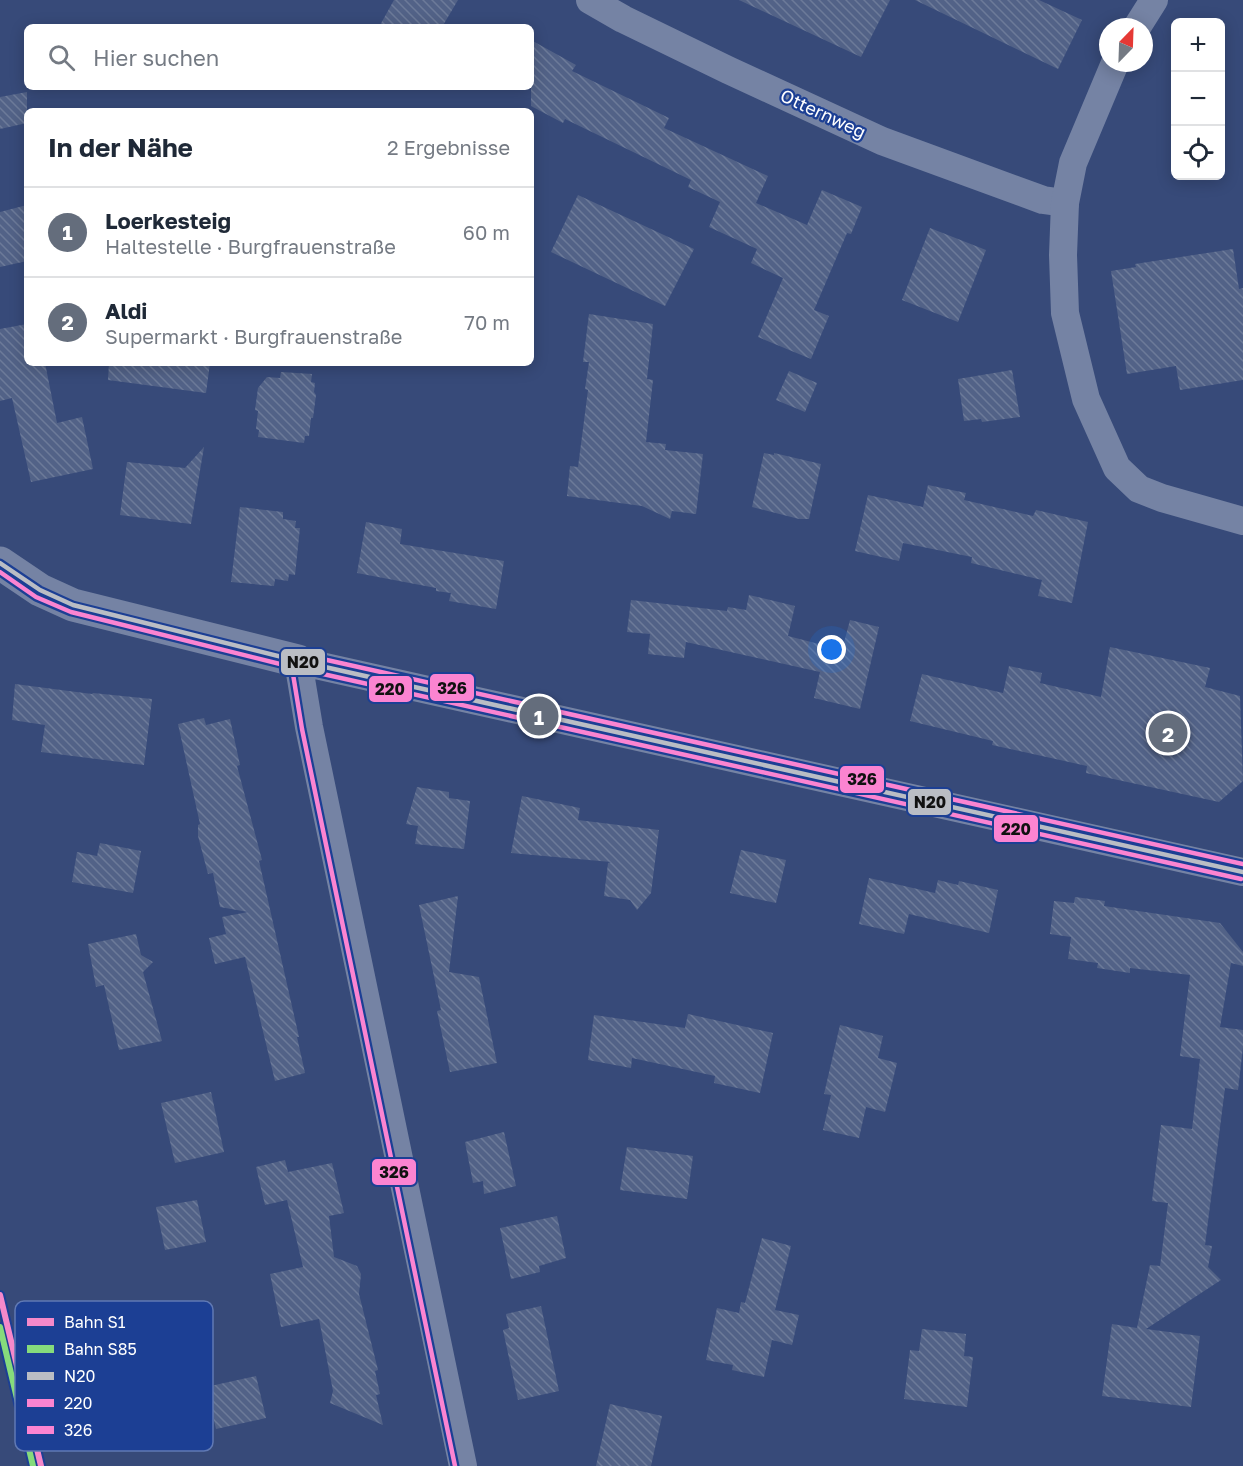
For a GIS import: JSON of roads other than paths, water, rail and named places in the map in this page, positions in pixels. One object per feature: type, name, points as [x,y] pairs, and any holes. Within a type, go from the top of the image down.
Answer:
[{"type":"street","name":"Otternweg","points":[[590,0],[623,19],[728,70],[882,141],[1043,200],[1065,203]]},
{"type":"street","points":[[1143,18],[1154,0]]},
{"type":"street","points":[[1111,72],[1073,163],[1065,203],[1063,255],[1065,313],[1086,399],[1117,468],[1139,489],[1162,498],[1243,521]]},
{"type":"street","points":[[0,563],[40,590],[73,604],[298,661],[1243,872]]},
{"type":"street","points":[[298,661],[309,727],[463,1466]]},
{"type":"rail line","name":"S1","points":[[0,1295],[15,1358]]},
{"type":"rail line","name":"S85","points":[[0,1327],[15,1390]]},
{"type":"rail line","name":"S85","points":[[29,1451],[33,1466]]},
{"type":"rail line","name":"S1","points":[[37,1451],[41,1466]]},
{"type":"place","name":"Loerkesteig","points":[[539,716]]},
{"type":"place","name":"Aldi","points":[[1168,733]]}]
